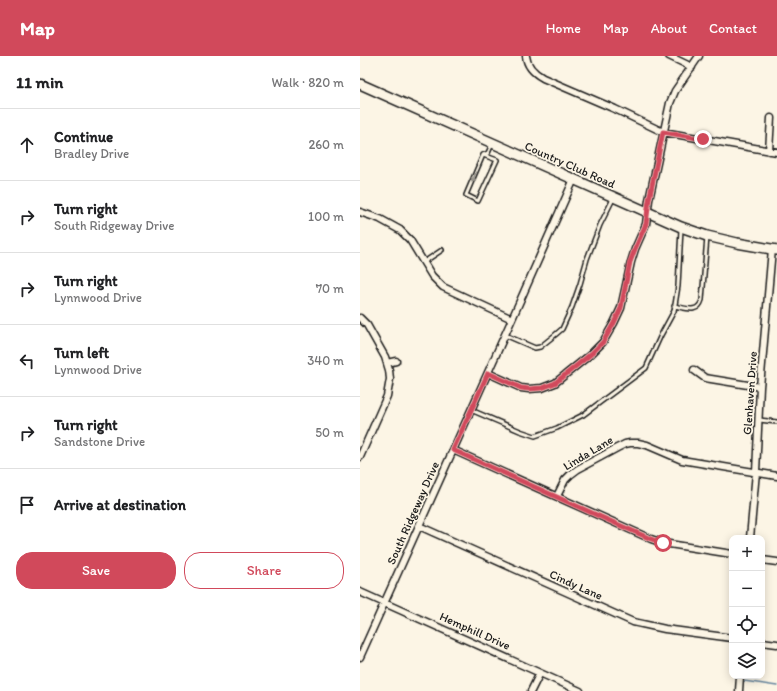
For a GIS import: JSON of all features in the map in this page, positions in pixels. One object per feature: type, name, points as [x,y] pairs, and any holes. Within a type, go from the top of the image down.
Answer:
[{"type":"main road","name":"Country Club Road","points":[[360,84],[681,227],[707,236],[737,243],[775,249]]},
{"type":"street","points":[[526,56],[531,69],[543,78],[615,109],[663,132],[777,152]]},
{"type":"street","points":[[669,56],[692,67]]},
{"type":"street","points":[[488,373],[521,388],[542,388],[555,383],[591,354],[603,342],[621,308],[630,262],[646,224],[649,200],[663,132],[674,91],[699,56]]},
{"type":"street","points":[[769,150],[771,118]]},
{"type":"street","name":"South Ridgeway Drive","points":[[360,658],[574,179]]},
{"type":"street","points":[[360,212],[380,219],[400,230],[410,240],[432,276],[443,287],[512,319]]},
{"type":"street","name":"Glenhaven Drive","points":[[750,535],[756,472],[760,387],[775,249]]},
{"type":"street","points":[[360,318],[367,325],[387,363],[390,380],[387,396],[360,457]]},
{"type":"street","points":[[387,363],[396,360]]},
{"type":"street","points":[[694,370],[706,378],[760,387]]},
{"type":"street","name":"Linda Lane","points":[[556,496],[570,474],[617,448],[630,443],[647,445],[682,460],[777,476]]},
{"type":"street","points":[[453,450],[651,539],[663,543],[729,554]]},
{"type":"street","name":"Cindy Lane","points":[[419,526],[633,622],[665,629],[729,638]]},
{"type":"street","points":[[765,560],[777,562]]},
{"type":"street","name":"Hemphill Drive","points":[[360,592],[580,691]]},
{"type":"street","points":[[765,642],[777,644]]},
{"type":"street","points":[[532,691],[540,673]]},
{"type":"street","points":[[739,691],[740,679]]},
{"type":"lane","points":[[483,154],[496,160],[478,201],[466,195],[483,154],[488,153],[492,144]]},
{"type":"lane","points":[[505,335],[535,348],[540,347],[562,329],[572,307],[600,225],[614,197]]},
{"type":"lane","points":[[471,410],[535,436],[583,415],[646,368],[674,311],[678,286],[681,227]]},
{"type":"lane","points":[[674,306],[696,309],[700,305],[702,300],[707,236]]},
{"type":"lane","points":[[424,262],[442,250]]},
{"type":"lane","points":[[759,420],[777,422]]},
{"type":"waterway","points":[[744,681],[777,686]]},
{"type":"route","points":[[663,543],[601,517],[453,450],[488,373],[521,388],[542,388],[555,383],[591,354],[603,342],[621,308],[630,262],[646,224],[649,200],[663,132],[703,139]]}]
